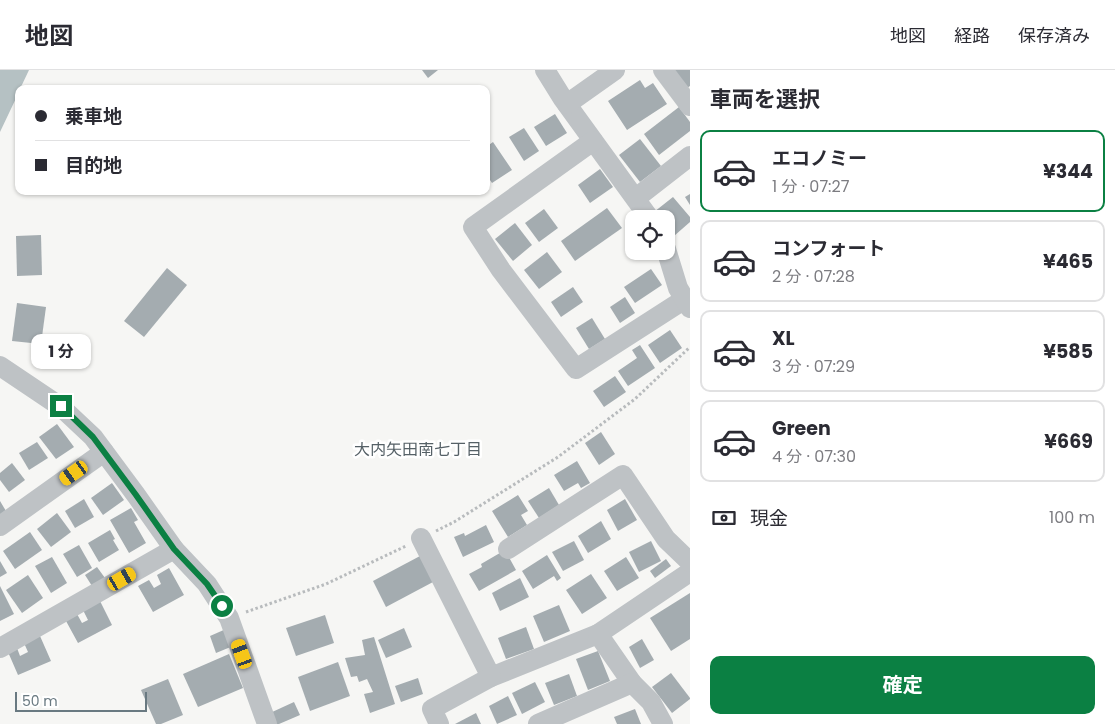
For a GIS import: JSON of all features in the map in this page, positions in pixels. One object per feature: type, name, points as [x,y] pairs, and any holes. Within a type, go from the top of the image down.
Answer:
[{"type":"street","points":[[545,70],[566,104],[644,210]]},
{"type":"street","points":[[566,104],[615,70]]},
{"type":"street","points":[[663,70],[690,106]]},
{"type":"street","points":[[593,141],[472,227],[500,270],[576,369],[687,303],[678,288],[669,260]]},
{"type":"street","points":[[636,198],[690,156]]},
{"type":"street","points":[[0,366],[61,406],[93,437],[174,549],[207,584],[229,618],[267,724]]},
{"type":"street","points":[[0,526],[104,452]]},
{"type":"street","points":[[508,549],[623,475],[666,539],[690,562]]},
{"type":"street","points":[[421,538],[492,677]]},
{"type":"street","points":[[0,648],[174,549]]},
{"type":"street","points":[[439,724],[432,709],[492,677],[598,634],[690,572]]},
{"type":"street","points":[[598,634],[632,682],[651,702],[663,724]]},
{"type":"street","points":[[538,724],[632,682]]},
{"type":"path","points":[[229,618],[326,584],[454,522],[558,457],[635,399],[690,347]]},
{"type":"shaded area","points":[[0,70],[29,70],[22,85],[15,85],[15,100],[0,132]]},
{"type":"building","points":[[422,70],[438,70],[428,78]]},
{"type":"building","points":[[674,70],[690,70],[690,86],[687,88]]},
{"type":"building","points":[[640,80],[645,88],[653,83],[667,104],[627,130],[608,101]]},
{"type":"building","points":[[679,107],[690,122],[690,131],[659,155],[644,134]]},
{"type":"building","points":[[555,114],[567,133],[546,146],[534,127]]},
{"type":"building","points":[[524,128],[539,151],[524,161],[509,137]]},
{"type":"building","points":[[640,139],[661,166],[640,182],[619,155]]},
{"type":"building","points":[[493,142],[512,170],[492,183],[490,180],[490,144]]},
{"type":"building","points":[[600,169],[613,187],[590,203],[578,185]]},
{"type":"building","points":[[690,194],[690,205],[685,197]]},
{"type":"building","points":[[673,197],[690,217],[690,222],[675,235],[675,210],[657,210]]},
{"type":"building","points":[[607,208],[622,228],[575,261],[561,241]]},
{"type":"building","points":[[544,209],[558,228],[539,242],[525,223]]},
{"type":"building","points":[[515,223],[532,245],[513,261],[495,239]]},
{"type":"building","points":[[41,235],[42,275],[17,276],[16,236]]},
{"type":"building","points":[[547,252],[562,272],[539,289],[524,270]]},
{"type":"building","points":[[167,268],[187,285],[144,337],[124,321]]},
{"type":"building","points":[[651,269],[662,285],[635,303],[624,287]]},
{"type":"building","points":[[573,287],[583,302],[561,317],[551,302]]},
{"type":"building","points":[[625,297],[635,313],[620,323],[610,307]]},
{"type":"building","points":[[17,303],[46,307],[41,344],[12,341]]},
{"type":"building","points":[[592,318],[605,339],[589,349],[576,328]]},
{"type":"building","points":[[670,330],[682,348],[660,363],[648,345]]},
{"type":"building","points":[[640,345],[655,368],[628,386],[618,371],[637,358],[632,350]]},
{"type":"building","points":[[615,376],[626,392],[604,407],[593,391]]},
{"type":"building","points":[[57,424],[74,447],[56,459],[39,437]]},
{"type":"building","points":[[601,432],[615,454],[599,465],[585,443]]},
{"type":"building","points":[[37,442],[48,458],[29,470],[19,453]]},
{"type":"building","points":[[577,461],[590,483],[581,488],[578,483],[564,491],[554,475]]},
{"type":"building","points":[[12,463],[25,480],[9,492],[0,480],[0,473]]},
{"type":"building","points":[[112,483],[124,500],[103,515],[91,498]]},
{"type":"building","points":[[549,488],[559,505],[539,518],[528,501]]},
{"type":"building","points":[[518,495],[528,511],[521,515],[527,525],[508,537],[492,511]]},
{"type":"building","points":[[84,499],[94,517],[75,528],[65,511]]},
{"type":"building","points":[[625,499],[637,520],[618,531],[607,510]]},
{"type":"building","points":[[0,501],[6,511],[0,515]]},
{"type":"building","points":[[131,508],[138,520],[134,522],[146,543],[129,553],[110,520]]},
{"type":"building","points":[[57,513],[71,532],[51,547],[37,529]]},
{"type":"building","points":[[601,521],[611,539],[588,553],[578,536]]},
{"type":"building","points":[[486,525],[494,542],[463,557],[454,537],[464,533],[465,536]]},
{"type":"building","points":[[110,530],[119,550],[99,562],[88,543]]},
{"type":"building","points":[[30,532],[42,550],[15,569],[3,551]]},
{"type":"building","points":[[574,541],[584,560],[563,571],[552,552]]},
{"type":"building","points":[[651,541],[661,561],[639,572],[629,552]]},
{"type":"building","points":[[79,545],[92,568],[77,577],[63,554]]},
{"type":"building","points":[[505,550],[516,570],[479,591],[469,574],[482,567],[481,564]]},
{"type":"building","points":[[547,555],[561,578],[557,581],[554,576],[533,589],[522,571]]},
{"type":"building","points":[[420,556],[433,582],[386,607],[373,581]]},
{"type":"building","points":[[52,557],[67,583],[51,593],[35,566]]},
{"type":"building","points":[[626,557],[639,578],[617,591],[604,571]]},
{"type":"building","points":[[666,559],[671,566],[655,578],[650,571]]},
{"type":"building","points":[[0,561],[7,573],[0,577]]},
{"type":"building","points":[[97,567],[105,578],[92,586],[85,575]]},
{"type":"building","points":[[169,568],[184,595],[153,612],[138,586],[149,580],[154,588],[161,584],[157,575]]},
{"type":"building","points":[[591,574],[607,598],[582,614],[566,590]]},
{"type":"building","points":[[28,575],[43,598],[22,613],[6,590]]},
{"type":"building","points":[[520,578],[529,597],[500,611],[492,593]]},
{"type":"building","points":[[0,586],[14,614],[0,621]]},
{"type":"building","points":[[690,593],[690,639],[671,651],[650,618]]},
{"type":"building","points":[[100,601],[112,625],[78,643],[66,621],[77,614],[82,623],[88,620],[83,610]]},
{"type":"building","points":[[559,605],[570,631],[544,642],[533,616]]},
{"type":"building","points":[[325,615],[334,643],[296,656],[286,628]]},
{"type":"building","points":[[526,627],[534,649],[506,659],[498,638]]},
{"type":"building","points":[[404,628],[412,647],[386,658],[378,640]]},
{"type":"building","points":[[226,629],[233,646],[216,653],[210,636]]},
{"type":"building","points":[[40,636],[51,661],[18,675],[8,652],[17,648],[20,656],[28,652],[24,643]]},
{"type":"building","points":[[374,637],[395,704],[370,713],[364,694],[373,692],[367,679],[359,682],[357,676],[351,677],[345,658],[365,655],[362,640]]},
{"type":"building","points":[[642,639],[654,660],[640,668],[629,647]]},
{"type":"building","points":[[598,651],[610,681],[588,690],[576,659]]},
{"type":"building","points":[[229,654],[243,688],[198,707],[183,674]]},
{"type":"building","points":[[338,662],[350,696],[310,711],[298,677]]},
{"type":"building","points":[[671,673],[690,698],[672,713],[652,687]]},
{"type":"building","points":[[569,674],[577,696],[554,705],[545,683]]},
{"type":"building","points":[[418,678],[423,694],[401,702],[395,686]]},
{"type":"building","points":[[168,679],[183,715],[161,724],[156,724],[141,690]]},
{"type":"building","points":[[535,682],[545,702],[522,714],[512,693]]},
{"type":"building","points":[[508,696],[517,715],[497,724],[489,706]]},
{"type":"building","points":[[294,702],[300,715],[276,724],[270,713]]},
{"type":"building","points":[[635,709],[641,724],[617,724],[614,717]]},
{"type":"building","points":[[476,713],[481,724],[455,724]]},
{"type":"district","name":"大内矢田南七丁目","points":[[418,449]]},
{"type":"route","points":[[61,406],[93,437],[174,549],[207,584],[222,606]]}]
